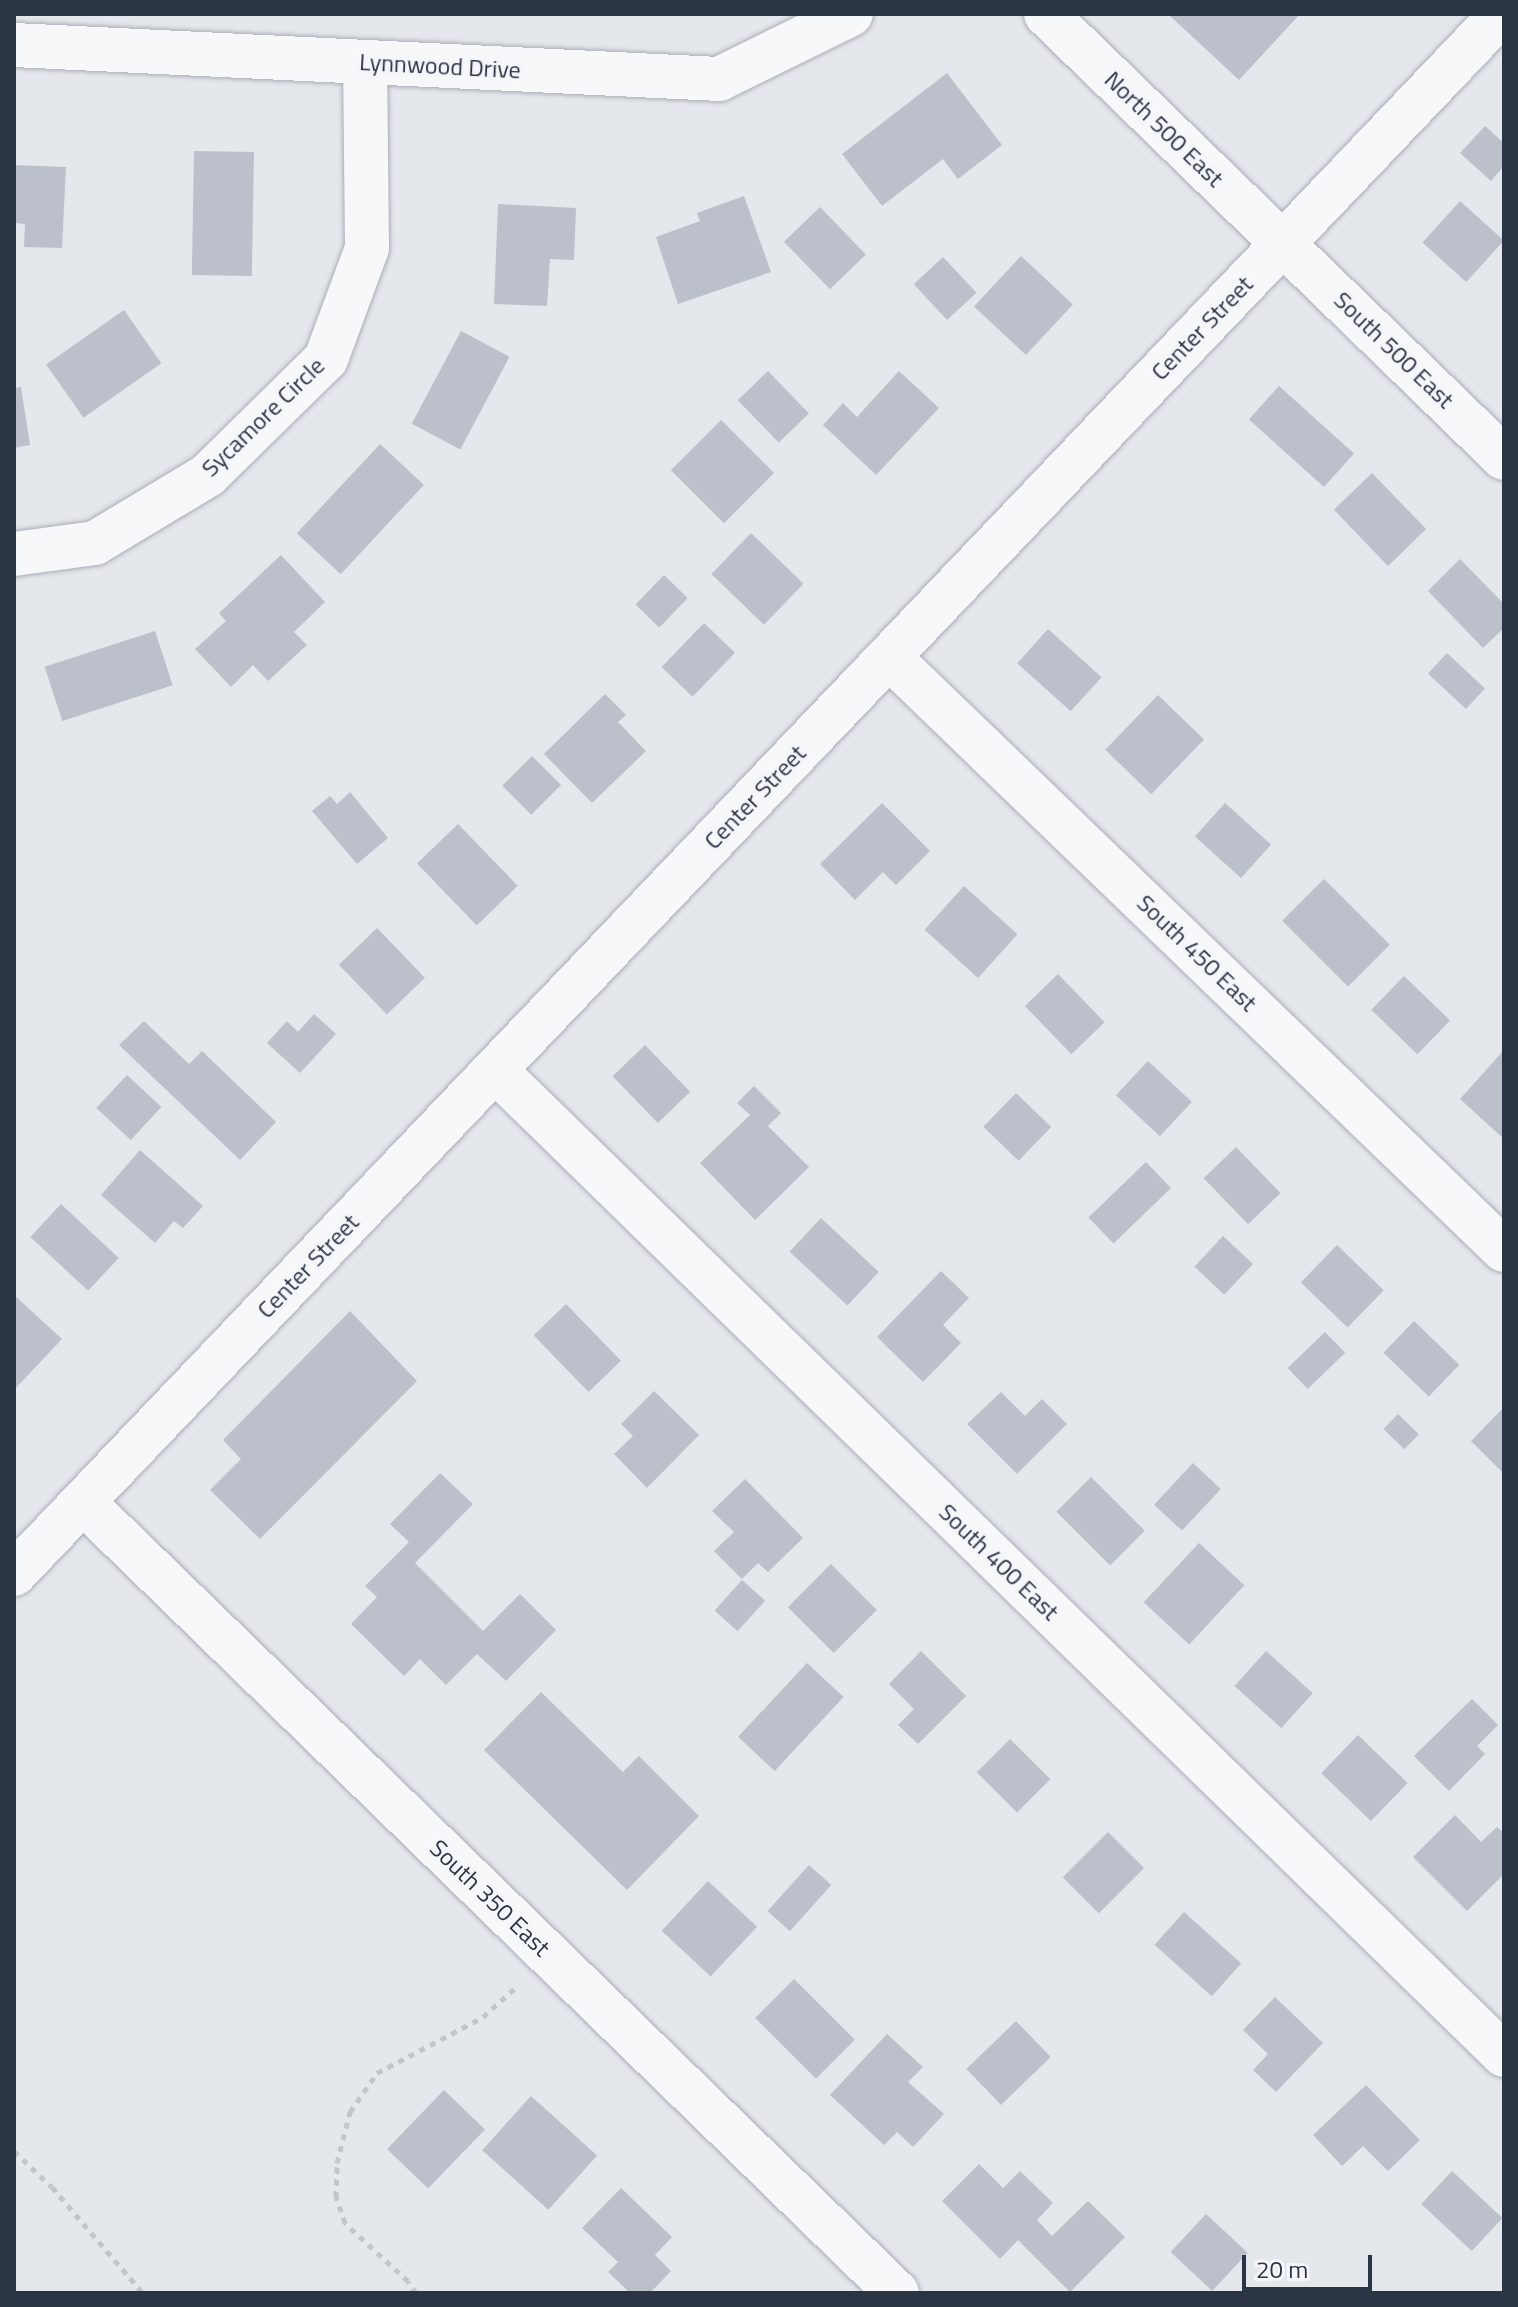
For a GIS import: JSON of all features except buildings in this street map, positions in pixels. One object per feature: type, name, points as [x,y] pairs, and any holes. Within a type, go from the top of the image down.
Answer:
[{"type":"street","name":"Lynnwood Drive","points":[[14,45],[719,79],[851,14]]},
{"type":"street","name":"North 500 East","points":[[1046,14],[1283,243]]},
{"type":"street","name":"Center Street","points":[[14,1574],[1496,20]]},
{"type":"street","name":"Sycamore Circle","points":[[14,554],[95,543],[208,475],[326,359],[367,248],[365,62]]},
{"type":"street","name":"South 500 East","points":[[1283,243],[1504,458]]},
{"type":"street","name":"South 450 East","points":[[889,657],[1504,1250]]},
{"type":"street","name":"South 400 East","points":[[495,1070],[1504,2055]]},
{"type":"street","name":"South 350 East","points":[[83,1502],[897,2293]]},
{"type":"path","points":[[416,2293],[408,2281],[345,2223],[336,2197],[337,2163],[350,2112],[377,2073],[483,2017],[514,1989]]},
{"type":"path","points":[[14,2151],[52,2187],[143,2293]]}]
